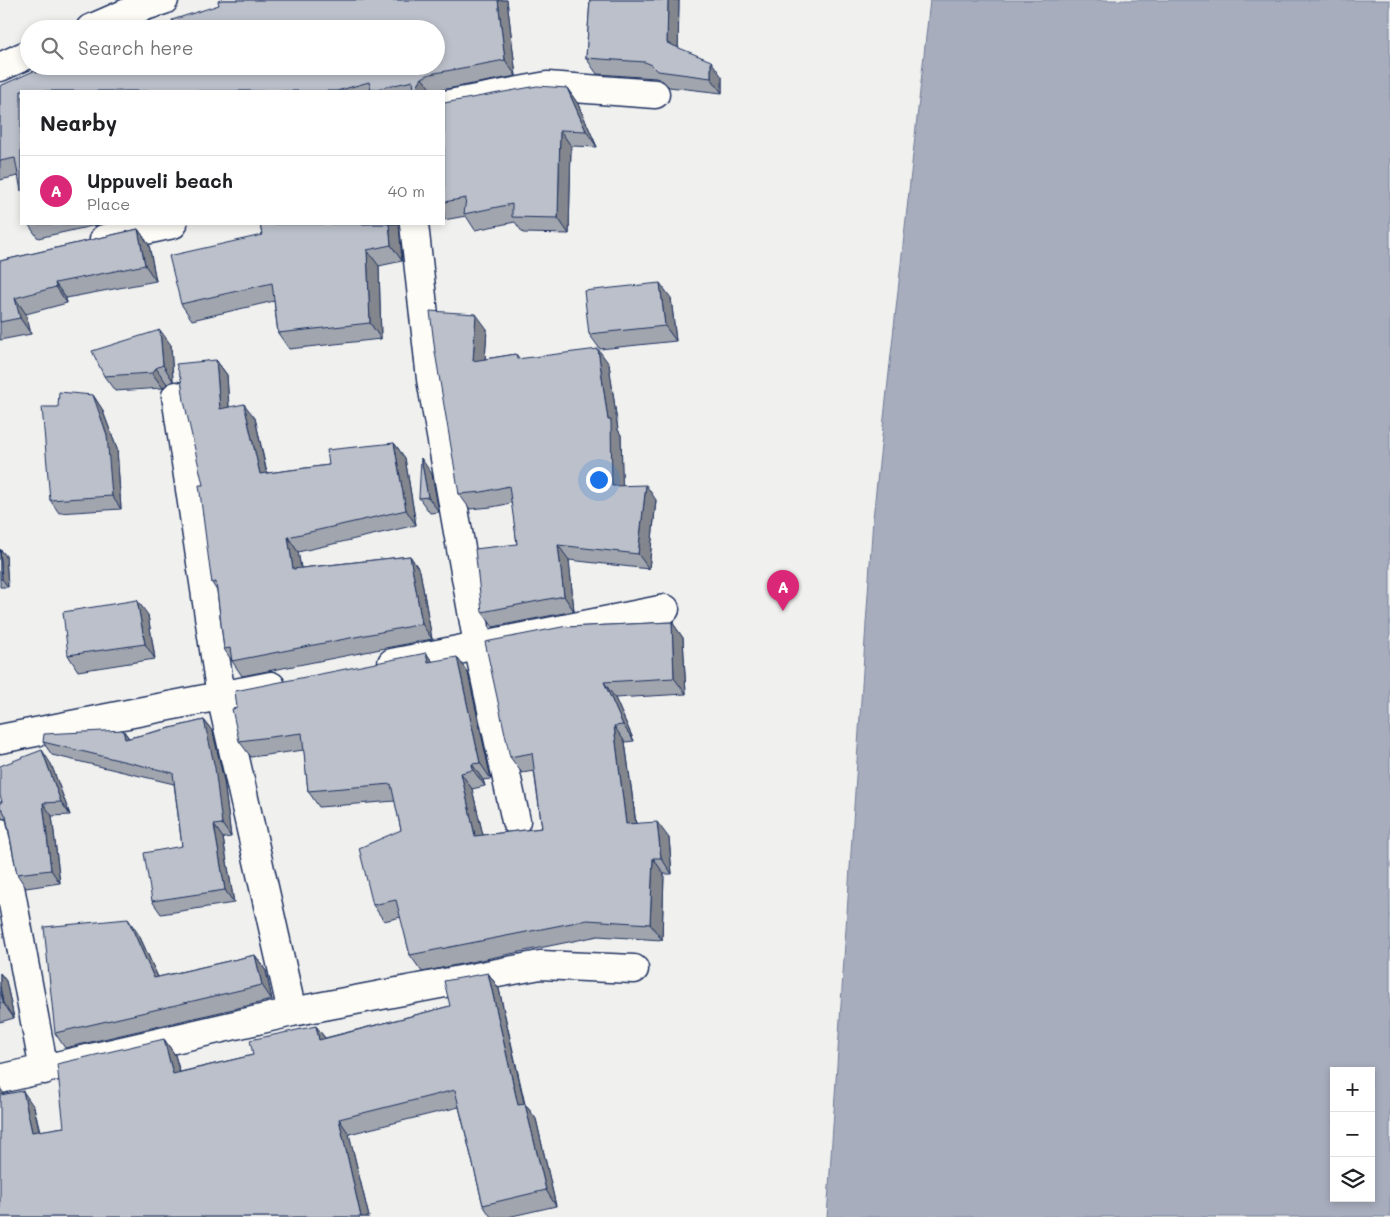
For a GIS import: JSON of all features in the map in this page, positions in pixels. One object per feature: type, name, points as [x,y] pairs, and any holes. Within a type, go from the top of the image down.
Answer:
[{"type":"street","points":[[112,20],[164,0]]},
{"type":"street","points":[[0,67],[20,58]]},
{"type":"street","points":[[445,105],[547,86],[656,94]]},
{"type":"street","points":[[77,245],[168,225]]},
{"type":"street","points":[[414,225],[431,379],[478,646],[516,821]]},
{"type":"street","points":[[176,396],[221,696],[292,1012]]},
{"type":"street","points":[[364,668],[665,609]]},
{"type":"street","points":[[0,740],[297,681]]},
{"type":"street","points":[[0,833],[44,1070]]},
{"type":"street","points":[[0,1079],[292,1012],[540,965],[634,969]]},
{"type":"water","points":[[930,0],[1390,0],[1390,1217],[827,1217],[873,518]]},
{"type":"building","points":[[498,0],[505,60],[445,71],[445,20],[172,20],[219,5],[218,1]]},
{"type":"building","points":[[590,0],[668,0],[667,43],[711,61],[711,78],[658,71],[652,65],[645,62],[586,58]]},
{"type":"building","points":[[25,75],[428,75],[422,78],[418,84],[418,90],[414,90],[413,81],[371,90],[369,82],[341,90],[20,90],[20,186],[15,158],[0,161],[0,86]]},
{"type":"building","points":[[537,86],[567,88],[586,131],[560,130],[558,218],[512,217],[512,204],[464,214],[466,198],[445,202],[445,103]]},
{"type":"building","points":[[260,225],[389,225],[391,245],[367,250],[370,323],[278,333],[272,283],[181,304],[169,256],[262,235]]},
{"type":"building","points":[[138,229],[145,265],[55,283],[56,287],[15,298],[20,318],[0,322],[0,261]]},
{"type":"building","points":[[660,283],[665,326],[589,334],[584,291]]},
{"type":"building","points":[[430,311],[476,314],[473,361],[516,354],[517,359],[598,349],[608,420],[611,420],[612,486],[646,485],[638,554],[558,545],[564,596],[482,612],[475,549],[517,544],[509,486],[482,492],[459,494]]},
{"type":"building","points":[[160,330],[163,365],[156,368],[152,373],[104,376],[92,351]]},
{"type":"building","points":[[216,360],[220,409],[244,404],[260,474],[329,465],[327,450],[394,443],[406,510],[288,537],[293,569],[410,556],[422,624],[232,661],[230,648],[224,649],[216,582],[212,583],[199,485],[203,485],[184,401],[181,379],[176,364]]},
{"type":"building","points":[[59,392],[93,395],[107,435],[112,496],[50,500],[42,407],[58,407]]},
{"type":"building","points":[[421,458],[428,497],[419,498]]},
{"type":"building","points":[[0,549],[2,579],[0,579]]},
{"type":"building","points":[[137,600],[145,644],[68,655],[63,612]]},
{"type":"building","points":[[672,622],[674,678],[604,682],[623,725],[614,726],[626,824],[657,822],[661,858],[653,858],[650,924],[587,920],[410,955],[396,900],[373,905],[359,848],[401,830],[391,784],[308,791],[302,733],[239,741],[232,709],[237,708],[235,691],[426,653],[428,662],[457,657],[480,763],[472,764],[473,770],[461,773],[475,836],[542,828],[532,753],[510,757],[485,642],[567,626]]},
{"type":"building","points":[[204,720],[215,768],[222,824],[214,825],[225,890],[152,901],[144,853],[182,846],[173,773],[43,742],[44,734],[123,730],[125,739]]},
{"type":"building","points":[[42,750],[61,802],[43,803],[51,870],[17,874],[6,816],[0,808],[0,802],[2,802],[0,795],[0,766]]},
{"type":"building","points":[[128,919],[154,978],[255,955],[262,985],[55,1033],[44,927]]},
{"type":"building","points":[[488,973],[518,1105],[525,1104],[546,1190],[483,1205],[455,1090],[339,1119],[361,1217],[0,1217],[0,1095],[23,1091],[32,1132],[64,1127],[57,1064],[164,1039],[173,1074],[253,1055],[250,1040],[316,1026],[319,1040],[450,1006],[444,981]]},
{"type":"building","points":[[0,987],[3,1003],[0,1003]]},
{"type":"place","name":"Uppuveli beach","points":[[783,611]]}]
